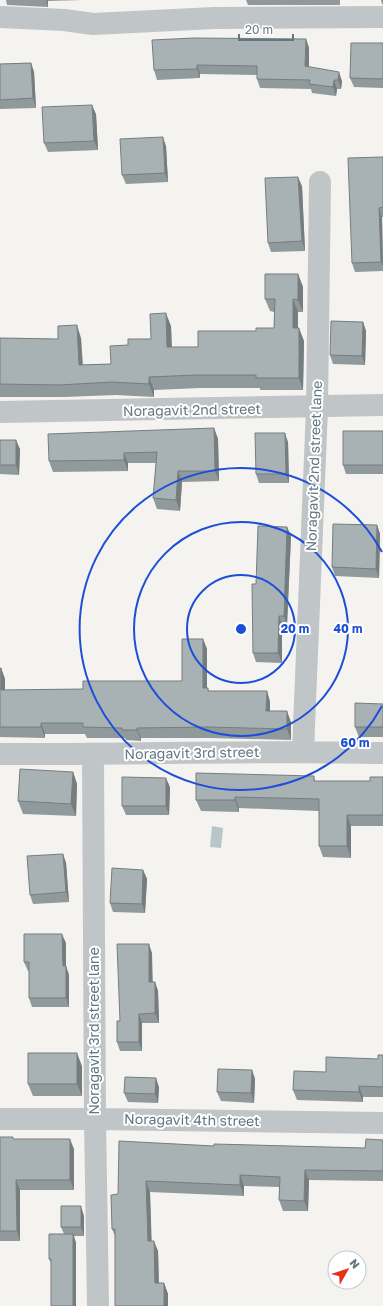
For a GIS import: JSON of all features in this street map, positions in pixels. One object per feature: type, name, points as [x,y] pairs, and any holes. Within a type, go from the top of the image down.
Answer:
[{"type":"street","points":[[0,17],[64,20],[93,24],[214,18],[383,18]]},
{"type":"street","name":"Noragavit 2nd street lane","points":[[303,751],[317,408],[320,182]]},
{"type":"street","name":"Noragavit 2nd street","points":[[0,412],[317,408],[383,405]]},
{"type":"street","name":"Noragavit 3rd street","points":[[0,754],[92,755],[303,751],[383,753]]},
{"type":"street","name":"Noragavit 3rd street lane","points":[[92,755],[98,1306]]},
{"type":"street","name":"Noragavit 4th street","points":[[0,1119],[95,1118],[383,1123]]},
{"type":"shaded area","points":[[212,826],[223,828],[221,848],[210,847]]},
{"type":"building","points":[[194,38],[306,39],[305,66],[339,72],[338,80],[334,80],[333,87],[309,84],[310,80],[257,79],[257,66],[197,65],[197,69],[154,70],[152,40]]},
{"type":"building","points":[[351,43],[383,43],[383,79],[350,78]]},
{"type":"building","points":[[31,63],[33,98],[0,100],[0,64]]},
{"type":"building","points":[[92,105],[94,141],[44,143],[42,107]]},
{"type":"building","points":[[163,137],[165,173],[122,175],[120,139]]},
{"type":"building","points":[[383,157],[383,207],[379,208],[381,262],[352,263],[348,158]]},
{"type":"building","points":[[298,177],[302,241],[268,243],[265,178]]},
{"type":"building","points":[[265,274],[298,274],[298,300],[293,299],[293,328],[299,328],[299,378],[256,378],[256,375],[196,375],[149,377],[149,384],[112,382],[59,385],[0,384],[0,338],[58,339],[58,326],[77,325],[79,365],[111,364],[110,346],[128,345],[128,339],[151,339],[150,314],[166,313],[167,347],[198,347],[198,331],[256,331],[256,328],[274,328],[275,299],[265,299]]},
{"type":"building","points":[[331,321],[363,322],[362,356],[330,355]]},
{"type":"building","points":[[214,428],[215,471],[178,471],[176,500],[153,498],[157,452],[124,453],[124,460],[49,461],[48,434]]},
{"type":"building","points":[[343,431],[383,431],[383,465],[343,465]]},
{"type":"building","points":[[255,433],[285,433],[286,474],[256,474]]},
{"type":"building","points":[[0,440],[16,440],[16,465],[0,465]]},
{"type":"building","points":[[333,524],[377,525],[376,569],[332,567]]},
{"type":"building","points":[[258,526],[287,527],[284,616],[279,616],[278,653],[253,653],[252,584],[256,584]]},
{"type":"building","points":[[182,639],[203,639],[203,688],[208,688],[208,691],[267,691],[266,711],[287,711],[287,729],[208,727],[137,728],[137,730],[122,730],[122,728],[83,727],[83,723],[41,723],[41,727],[0,727],[0,668],[1,690],[83,689],[83,681],[182,681]]},
{"type":"building","points":[[355,703],[383,704],[383,727],[355,727]]},
{"type":"building","points":[[20,769],[73,772],[71,804],[18,801]]},
{"type":"building","points":[[196,773],[314,776],[314,781],[370,781],[370,777],[383,777],[383,815],[347,815],[347,846],[319,846],[319,799],[235,797],[235,800],[196,800]]},
{"type":"building","points":[[122,777],[166,778],[166,806],[122,806]]},
{"type":"building","points":[[63,854],[66,892],[30,895],[27,856]]},
{"type":"building","points":[[112,868],[143,870],[142,904],[110,903]]},
{"type":"building","points":[[24,934],[62,934],[63,966],[66,966],[66,998],[29,998],[29,962],[24,962]]},
{"type":"building","points":[[117,944],[149,944],[149,982],[155,982],[155,1013],[139,1014],[139,1042],[117,1042],[117,1021],[120,1021]]},
{"type":"building","points":[[28,1053],[77,1053],[77,1084],[28,1084]]},
{"type":"building","points":[[378,1055],[383,1055],[383,1087],[359,1086],[359,1092],[293,1090],[294,1071],[326,1072],[326,1057],[378,1059]]},
{"type":"building","points":[[218,1069],[252,1070],[251,1093],[217,1092]]},
{"type":"building","points":[[125,1077],[156,1078],[155,1094],[124,1093]]},
{"type":"building","points":[[0,1137],[13,1137],[13,1139],[70,1139],[70,1180],[16,1180],[17,1231],[0,1231]]},
{"type":"building","points":[[366,1139],[383,1140],[383,1171],[305,1170],[304,1201],[279,1200],[280,1177],[240,1175],[240,1185],[146,1181],[148,1241],[154,1241],[155,1283],[164,1283],[164,1306],[115,1306],[115,1229],[112,1229],[111,1195],[118,1194],[119,1141],[214,1146],[214,1144],[365,1148]]},
{"type":"building","points":[[61,1206],[81,1206],[81,1227],[61,1227]]},
{"type":"building","points":[[49,1234],[73,1234],[73,1306],[51,1306],[51,1259],[49,1259]]}]
